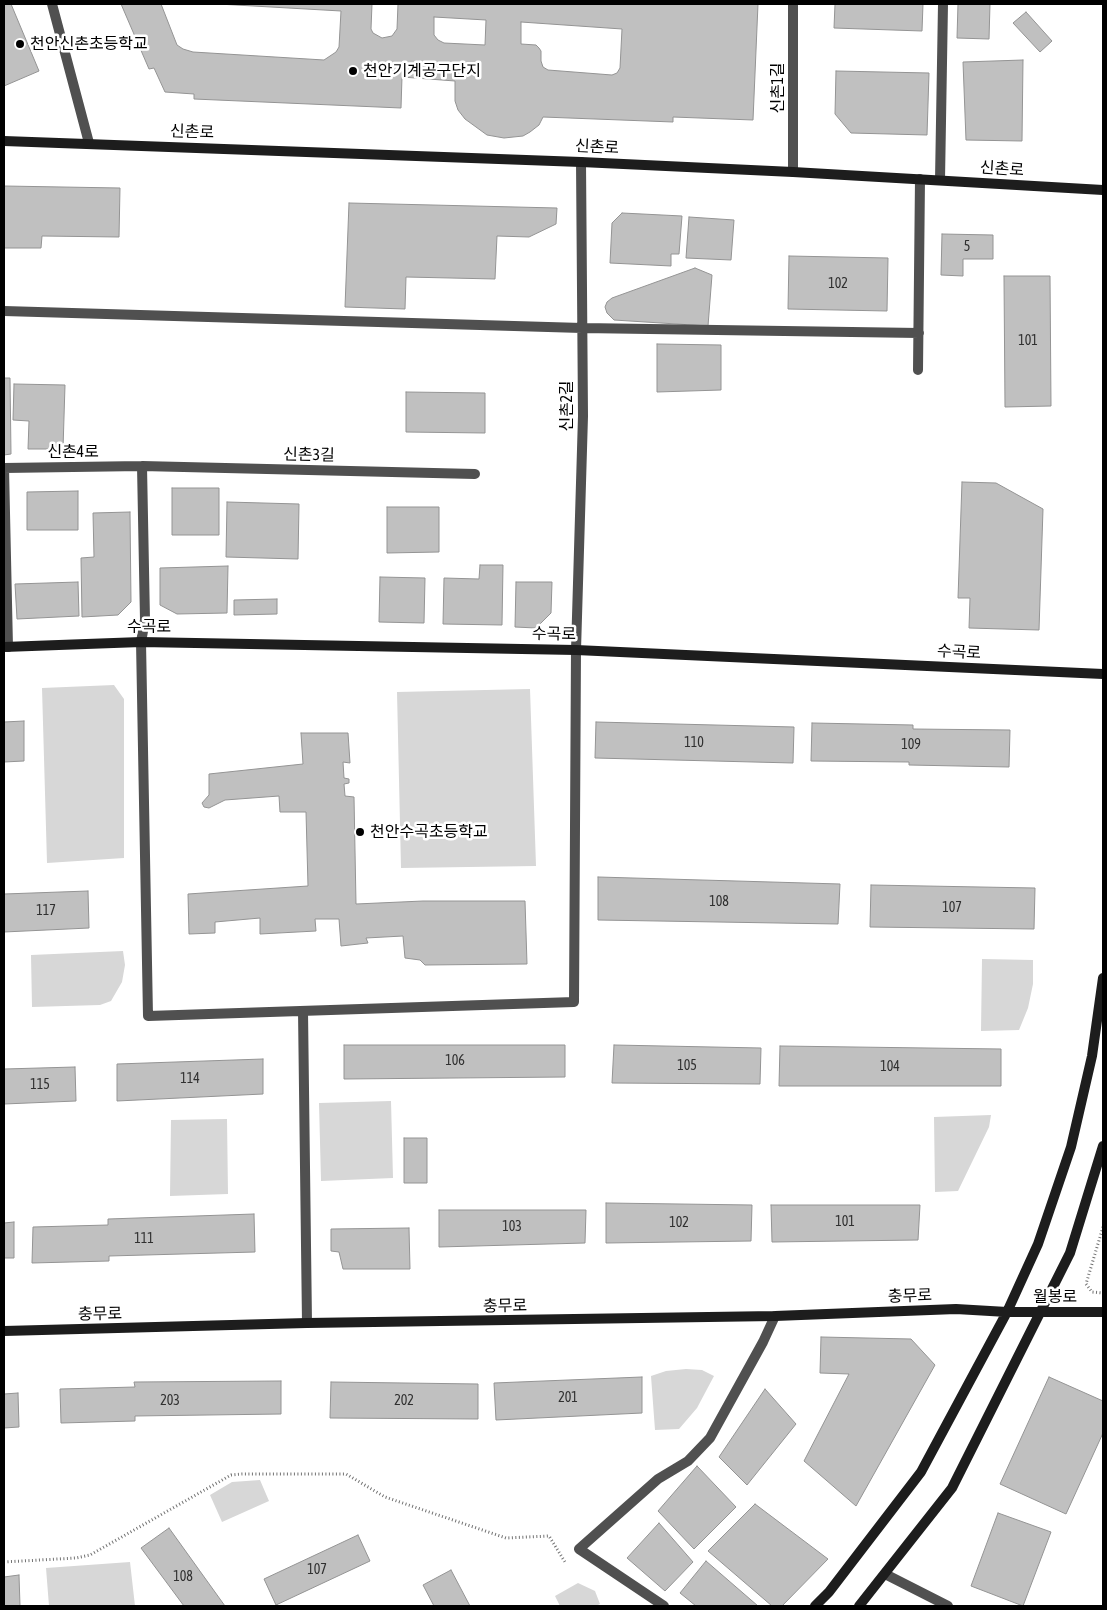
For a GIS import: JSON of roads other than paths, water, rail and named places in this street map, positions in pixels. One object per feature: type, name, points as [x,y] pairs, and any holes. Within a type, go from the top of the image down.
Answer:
[{"type":"street","points":[[52,4],[89,144]]},
{"type":"street","name":"신촌1길","points":[[792,172],[793,4]]},
{"type":"street","points":[[940,180],[943,4]]},
{"type":"street","name":"신촌로","points":[[4,141],[581,162],[1103,190]]},
{"type":"street","name":"신촌2길","points":[[303,1011],[574,1002],[576,650],[583,416],[581,162]]},
{"type":"street","points":[[918,370],[920,179]]},
{"type":"street","points":[[4,311],[582,328],[918,333]]},
{"type":"street","points":[[142,466],[145,620],[141,642],[148,1016],[303,1011],[307,1324]]},
{"type":"street","name":"신촌4로","points":[[4,468],[142,466]]},
{"type":"street","name":"신촌3길","points":[[142,466],[475,474]]},
{"type":"street","points":[[4,468],[6,647]]},
{"type":"street","name":"수곡로","points":[[6,647],[141,642],[576,650],[1103,674]]},
{"type":"street","points":[[815,1606],[829,1592],[921,1472],[1007,1312],[1038,1244],[1071,1146],[1092,1056],[1103,978]]},
{"type":"street","points":[[859,1606],[952,1488],[1070,1252],[1103,1146]]},
{"type":"street","name":"충무로","points":[[4,1331],[776,1316],[956,1309],[1007,1312]]},
{"type":"street","name":"월봉로","points":[[1007,1312],[1103,1312]]},
{"type":"street","points":[[664,1606],[579,1549],[658,1479],[688,1461],[710,1438],[776,1316]]},
{"type":"street","points":[[885,1574],[948,1606]]},
{"type":"place","name":"천안신촌초등학교","points":[[20,44]]},
{"type":"place","name":"천안기계공구단지","points":[[353,71]]},
{"type":"place","name":"천안수곡초등학교","points":[[360,832]]}]
